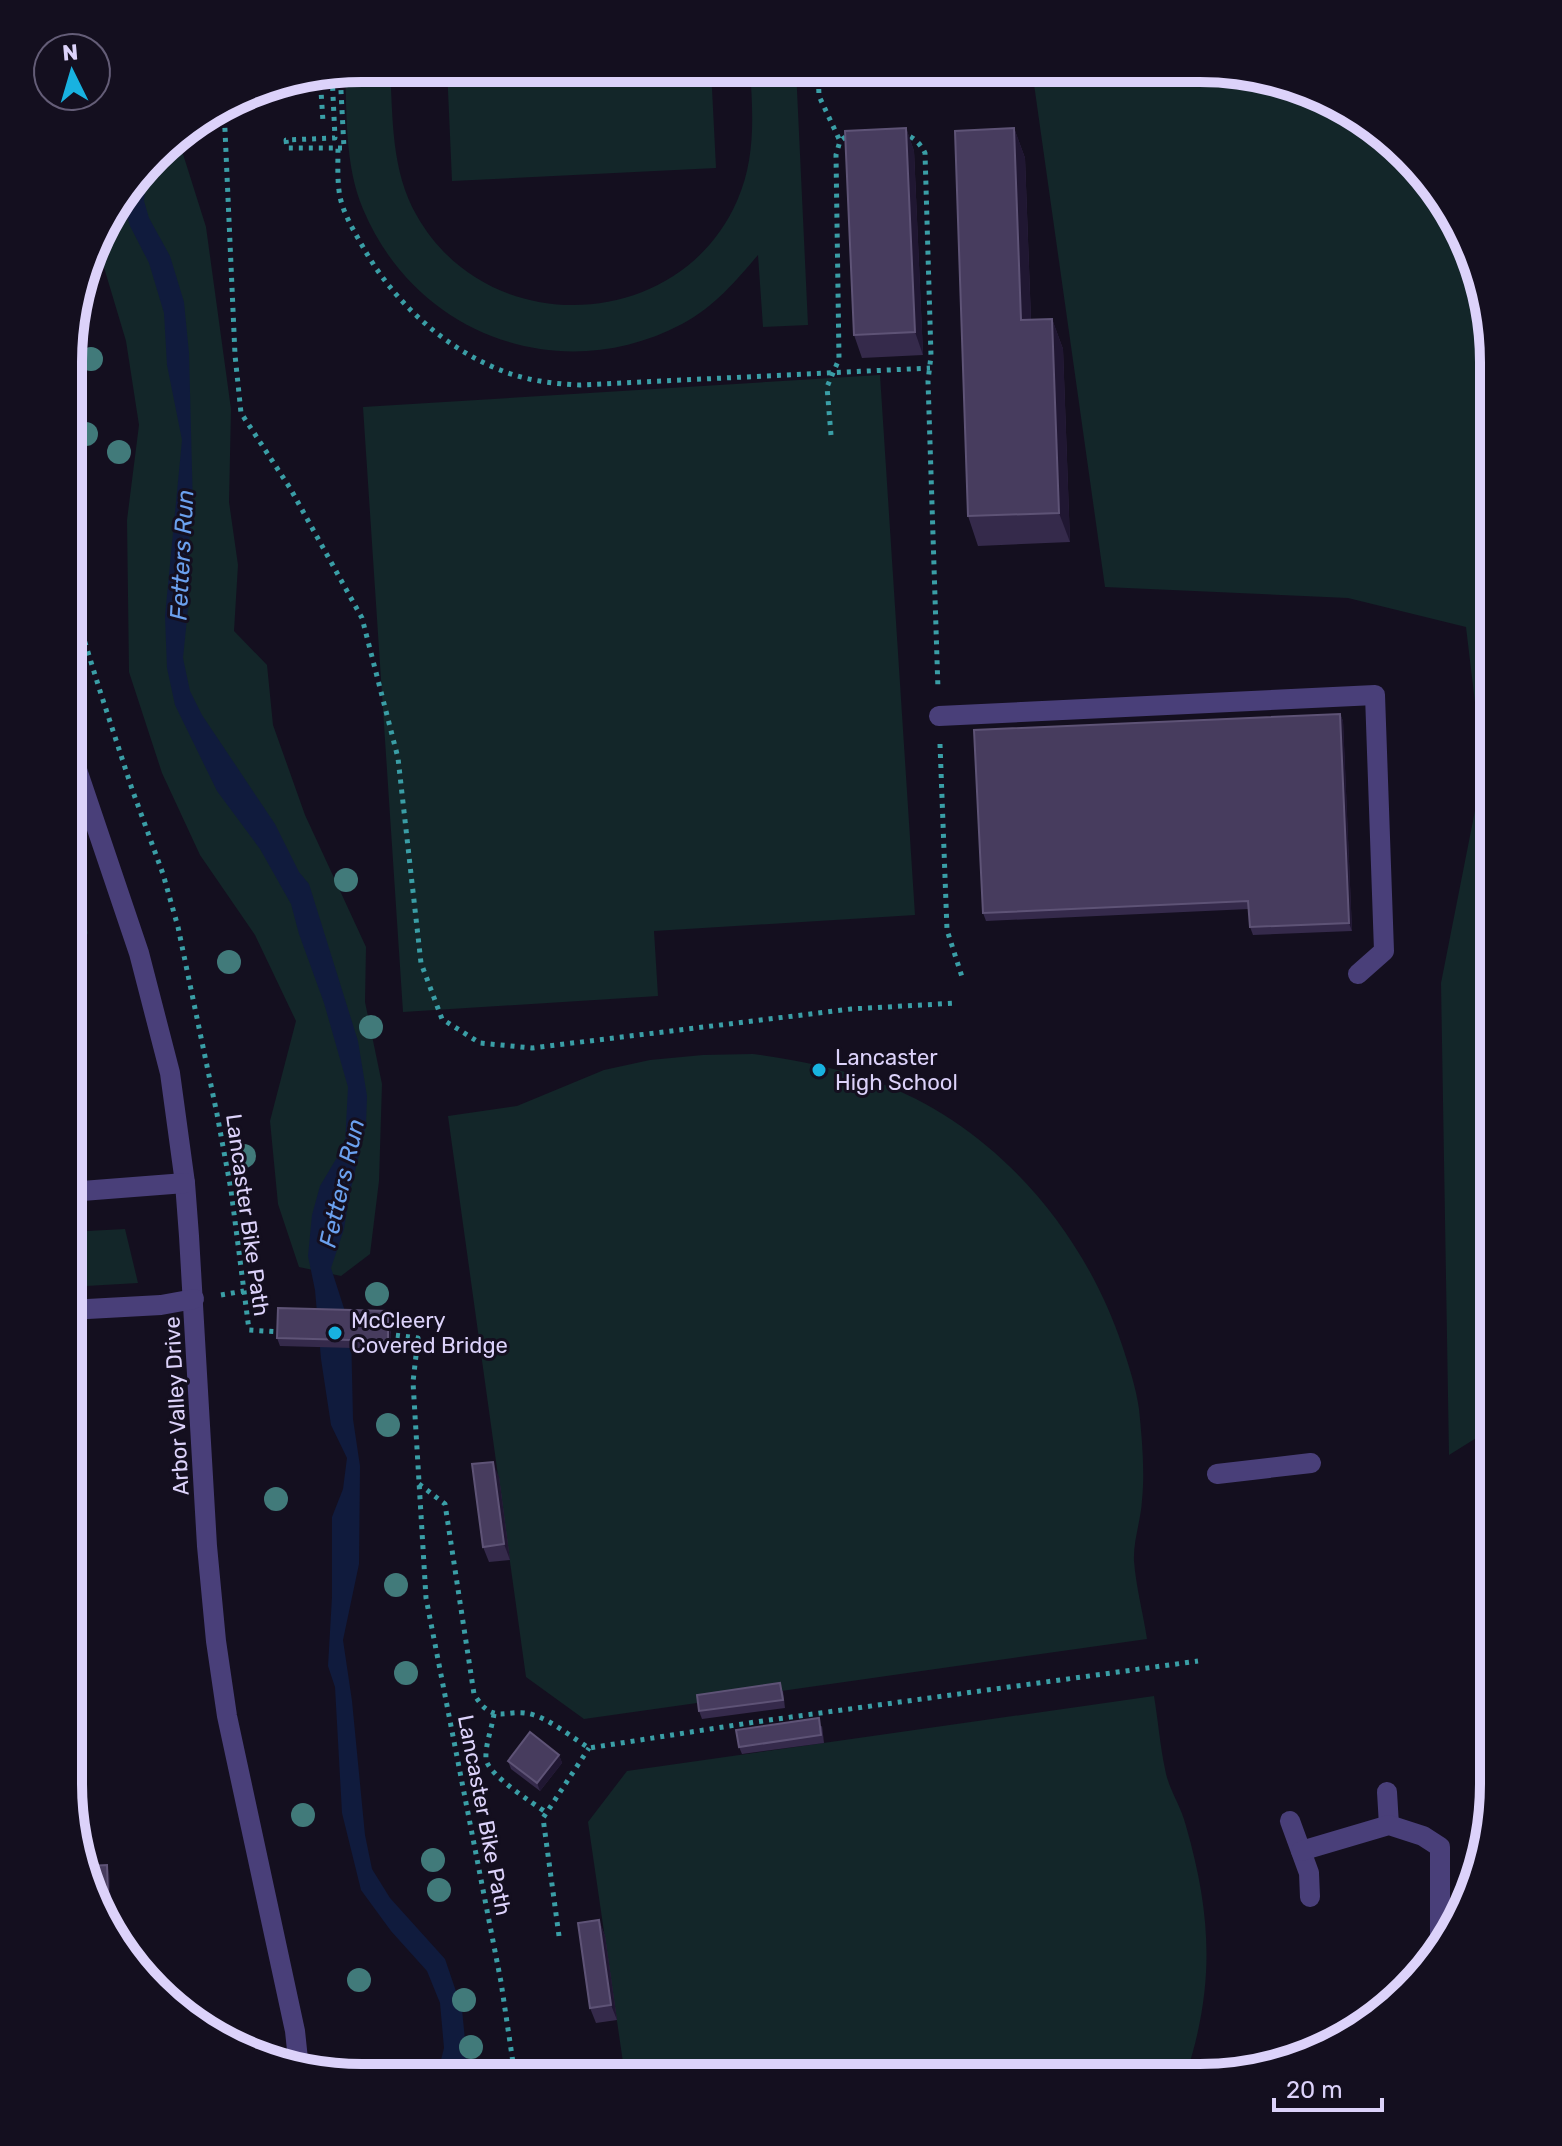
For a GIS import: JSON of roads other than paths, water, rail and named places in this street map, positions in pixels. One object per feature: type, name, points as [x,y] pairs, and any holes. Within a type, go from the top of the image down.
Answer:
[{"type":"street","points":[[939,716],[1375,695],[1384,951],[1358,974]]},
{"type":"street","name":"Arbor Valley Drive","points":[[82,784],[139,953],[170,1073],[185,1183],[207,1546],[216,1641],[227,1716],[295,2031],[298,2056]]},
{"type":"street","points":[[82,1191],[185,1183]]},
{"type":"street","points":[[82,1309],[161,1305],[194,1299]]},
{"type":"street","points":[[1217,1474],[1311,1463]]},
{"type":"street","points":[[1387,1792],[1389,1825]]},
{"type":"street","points":[[1290,1821],[1309,1873],[1310,1897]]},
{"type":"street","points":[[1301,1851],[1389,1825],[1423,1836],[1440,1847],[1440,1928]]},
{"type":"water","name":"Fetters Run","points":[[146,184],[144,201],[149,218],[170,256],[184,302],[189,353],[193,509],[183,658],[190,691],[202,715],[275,824],[299,872],[309,884],[358,1041],[367,1096],[366,1125],[344,1229],[331,1268],[351,1330],[353,1419],[360,1466],[359,1564],[343,1640],[365,1835],[372,1869],[390,1898],[445,1959],[462,2009],[467,2064],[440,2064],[444,2048],[440,2003],[427,1971],[391,1931],[361,1890],[342,1813],[335,1687],[328,1666],[332,1517],[343,1489],[347,1458],[331,1425],[308,1256],[312,1215],[320,1186],[345,1144],[348,1087],[291,904],[260,849],[217,791],[175,705],[167,668],[165,616],[182,440],[167,365],[164,313],[149,263],[126,211]]},
{"type":"place","name":"Lancaster High School","points":[[819,1070]]},
{"type":"place","name":"McCleery Covered Bridge","points":[[335,1333]]}]
